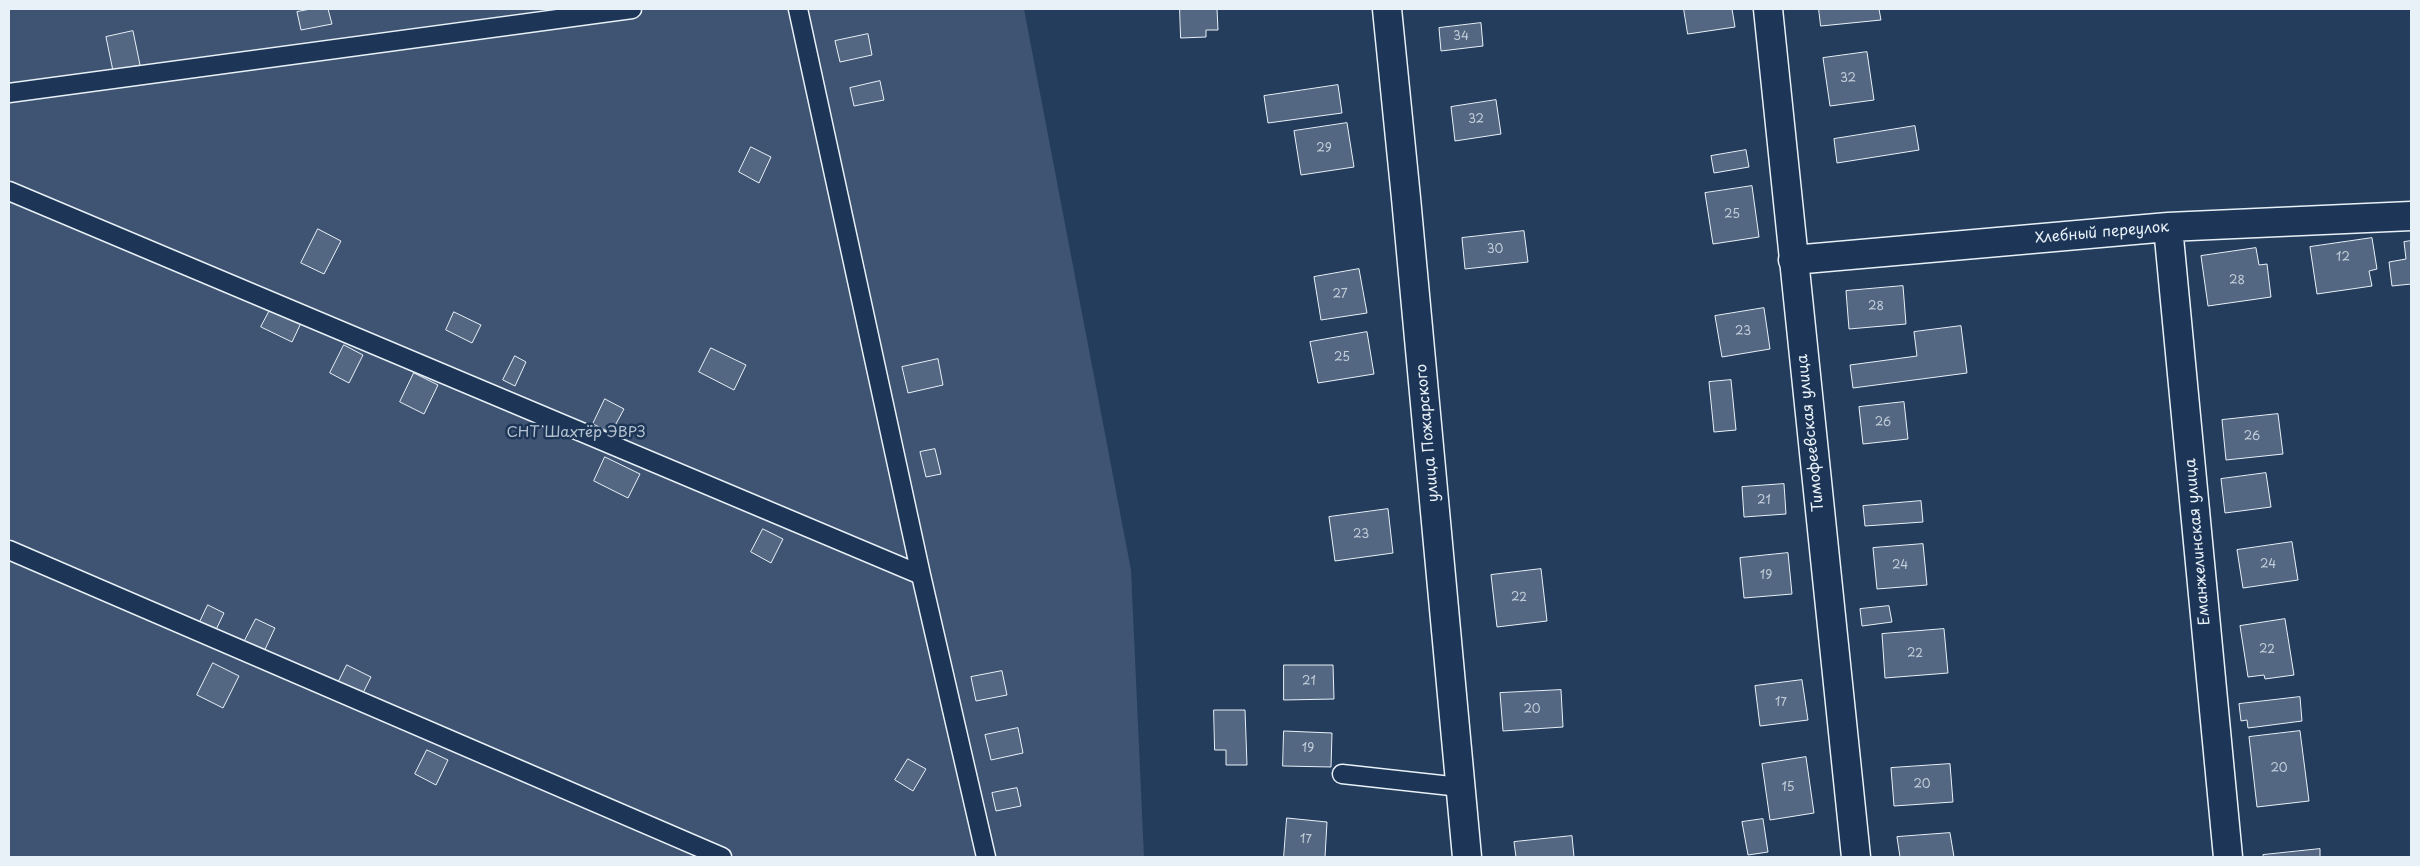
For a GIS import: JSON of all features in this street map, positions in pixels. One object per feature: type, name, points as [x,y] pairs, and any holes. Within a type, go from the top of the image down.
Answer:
[{"type":"street","name":"улица Пожарского","points":[[1387,9],[1467,857]]},
{"type":"street","name":"Тимофеевская улица","points":[[1768,9],[1792,260],[1856,857]]},
{"type":"street","name":"Хлебный переулок","points":[[1792,260],[2168,227],[2411,216]]},
{"type":"street","name":"Еманжелинская улица","points":[[2168,227],[2228,857]]},
{"type":"lane","points":[[9,93],[632,9]]},
{"type":"lane","points":[[798,9],[921,576],[986,857]]},
{"type":"lane","points":[[9,192],[921,576]]},
{"type":"lane","points":[[9,550],[722,857]]},
{"type":"lane","points":[[1342,774],[1460,787]]},
{"type":"green space","name":"СНТ Шахтёр ЭВРЗ","points":[[9,9],[1024,9],[1131,570],[1144,857],[9,857]]},
{"type":"building","points":[[311,9],[328,9],[332,24],[301,30],[297,12]]},
{"type":"building","points":[[1180,9],[1217,9],[1218,30],[1206,30],[1206,37],[1181,38]]},
{"type":"building","points":[[1684,9],[1732,9],[1735,27],[1688,34]]},
{"type":"building","points":[[1819,9],[1879,9],[1881,20],[1821,26]]},
{"type":"building","points":[[1481,23],[1483,46],[1441,51],[1439,28]]},
{"type":"building","points":[[133,31],[140,65],[113,71],[106,37]]},
{"type":"building","points":[[868,34],[872,55],[840,62],[835,41]]},
{"type":"building","points":[[1867,52],[1874,100],[1830,106],[1823,58]]},
{"type":"building","points":[[880,81],[884,100],[854,106],[850,88]]},
{"type":"building","points":[[1338,85],[1342,113],[1268,123],[1264,96]]},
{"type":"building","points":[[1496,100],[1501,134],[1455,141],[1451,107]]},
{"type":"building","points":[[1347,123],[1354,167],[1301,175],[1294,131]]},
{"type":"building","points":[[1915,126],[1919,150],[1837,163],[1834,139]]},
{"type":"building","points":[[751,147],[771,157],[759,183],[739,172]]},
{"type":"building","points":[[1746,150],[1749,167],[1714,173],[1711,156]]},
{"type":"building","points":[[1752,186],[1759,237],[1713,244],[1705,193]]},
{"type":"building","points":[[318,229],[341,241],[324,274],[301,263]]},
{"type":"building","points":[[1524,231],[1528,262],[1465,269],[1462,238]]},
{"type":"building","points":[[2372,238],[2377,269],[2369,271],[2372,286],[2317,294],[2310,247]]},
{"type":"building","points":[[2411,241],[2411,284],[2392,286],[2389,262],[2406,259],[2404,242]]},
{"type":"building","points":[[2256,248],[2259,265],[2267,264],[2271,297],[2208,306],[2201,256]]},
{"type":"building","points":[[1359,269],[1367,313],[1321,320],[1314,277]]},
{"type":"building","points":[[1903,286],[1906,324],[1849,329],[1846,291]]},
{"type":"building","points":[[271,308],[301,323],[292,342],[261,327]]},
{"type":"building","points":[[1764,308],[1770,349],[1722,357],[1715,316]]},
{"type":"building","points":[[454,312],[481,325],[472,343],[446,330]]},
{"type":"building","points":[[1961,326],[1967,373],[1853,388],[1850,365],[1917,356],[1914,332]]},
{"type":"building","points":[[1367,332],[1374,374],[1318,383],[1310,342]]},
{"type":"building","points":[[344,345],[363,355],[349,383],[330,373]]},
{"type":"building","points":[[711,348],[746,365],[734,390],[699,372]]},
{"type":"building","points":[[515,356],[526,362],[515,386],[503,380]]},
{"type":"building","points":[[938,359],[943,385],[908,393],[902,367]]},
{"type":"building","points":[[414,373],[438,385],[424,414],[400,402]]},
{"type":"building","points":[[1731,380],[1736,430],[1714,432],[1709,382]]},
{"type":"building","points":[[605,399],[624,409],[611,433],[593,424]]},
{"type":"building","points":[[1904,402],[1908,439],[1863,444],[1859,407]]},
{"type":"building","points":[[2278,414],[2283,454],[2226,460],[2222,420]]},
{"type":"building","points":[[935,449],[941,474],[926,477],[920,452]]},
{"type":"building","points":[[605,457],[640,474],[628,498],[594,481]]},
{"type":"building","points":[[2266,473],[2271,507],[2225,513],[2221,479]]},
{"type":"building","points":[[1784,484],[1786,514],[1744,517],[1742,487]]},
{"type":"building","points":[[1921,501],[1923,522],[1865,526],[1863,506]]},
{"type":"building","points":[[1388,509],[1393,553],[1335,561],[1329,517]]},
{"type":"building","points":[[763,529],[783,539],[771,563],[751,552]]},
{"type":"building","points":[[2292,542],[2298,580],[2243,588],[2237,550]]},
{"type":"building","points":[[1923,544],[1927,585],[1877,589],[1873,548]]},
{"type":"building","points":[[1788,553],[1792,594],[1744,598],[1740,558]]},
{"type":"building","points":[[1541,569],[1547,621],[1497,627],[1491,575]]},
{"type":"building","points":[[208,605],[224,613],[213,636],[197,628]]},
{"type":"building","points":[[1889,606],[1892,622],[1862,626],[1860,609]]},
{"type":"building","points":[[256,619],[275,628],[261,658],[241,648]]},
{"type":"building","points":[[2285,619],[2294,675],[2265,679],[2264,675],[2248,677],[2240,626]]},
{"type":"building","points":[[1944,629],[1948,673],[1885,678],[1882,634]]},
{"type":"building","points":[[213,663],[239,676],[223,708],[197,695]]},
{"type":"building","points":[[347,665],[371,677],[358,703],[334,691]]},
{"type":"building","points":[[1284,665],[1333,665],[1334,699],[1284,700]]},
{"type":"building","points":[[1002,671],[1007,695],[976,701],[971,677]]},
{"type":"building","points":[[1802,680],[1808,720],[1760,726],[1755,686]]},
{"type":"building","points":[[1561,690],[1563,727],[1503,731],[1500,693]]},
{"type":"building","points":[[2300,697],[2302,721],[2248,728],[2247,720],[2241,721],[2239,704]]},
{"type":"building","points":[[1214,710],[1245,710],[1247,765],[1226,765],[1226,750],[1215,750]]},
{"type":"building","points":[[1018,728],[1023,753],[991,760],[985,735]]},
{"type":"building","points":[[1284,731],[1332,733],[1331,767],[1283,766]]},
{"type":"building","points":[[2300,731],[2309,801],[2257,807],[2249,737]]},
{"type":"building","points":[[427,750],[448,760],[436,785],[415,774]]},
{"type":"building","points":[[1806,757],[1814,813],[1770,820],[1762,764]]},
{"type":"building","points":[[908,759],[926,769],[913,791],[895,780]]},
{"type":"building","points":[[1950,764],[1953,802],[1894,806],[1891,768]]},
{"type":"building","points":[[1017,788],[1021,806],[996,811],[992,793]]},
{"type":"building","points":[[1287,818],[1327,822],[1325,857],[1284,857]]},
{"type":"building","points":[[1763,819],[1768,852],[1748,855],[1742,822]]},
{"type":"building","points":[[1950,833],[1954,857],[1900,857],[1897,837]]},
{"type":"building","points":[[1572,836],[1574,857],[1516,857],[1514,842]]},
{"type":"building","points":[[2320,849],[2320,857],[2263,857],[2263,855]]}]
